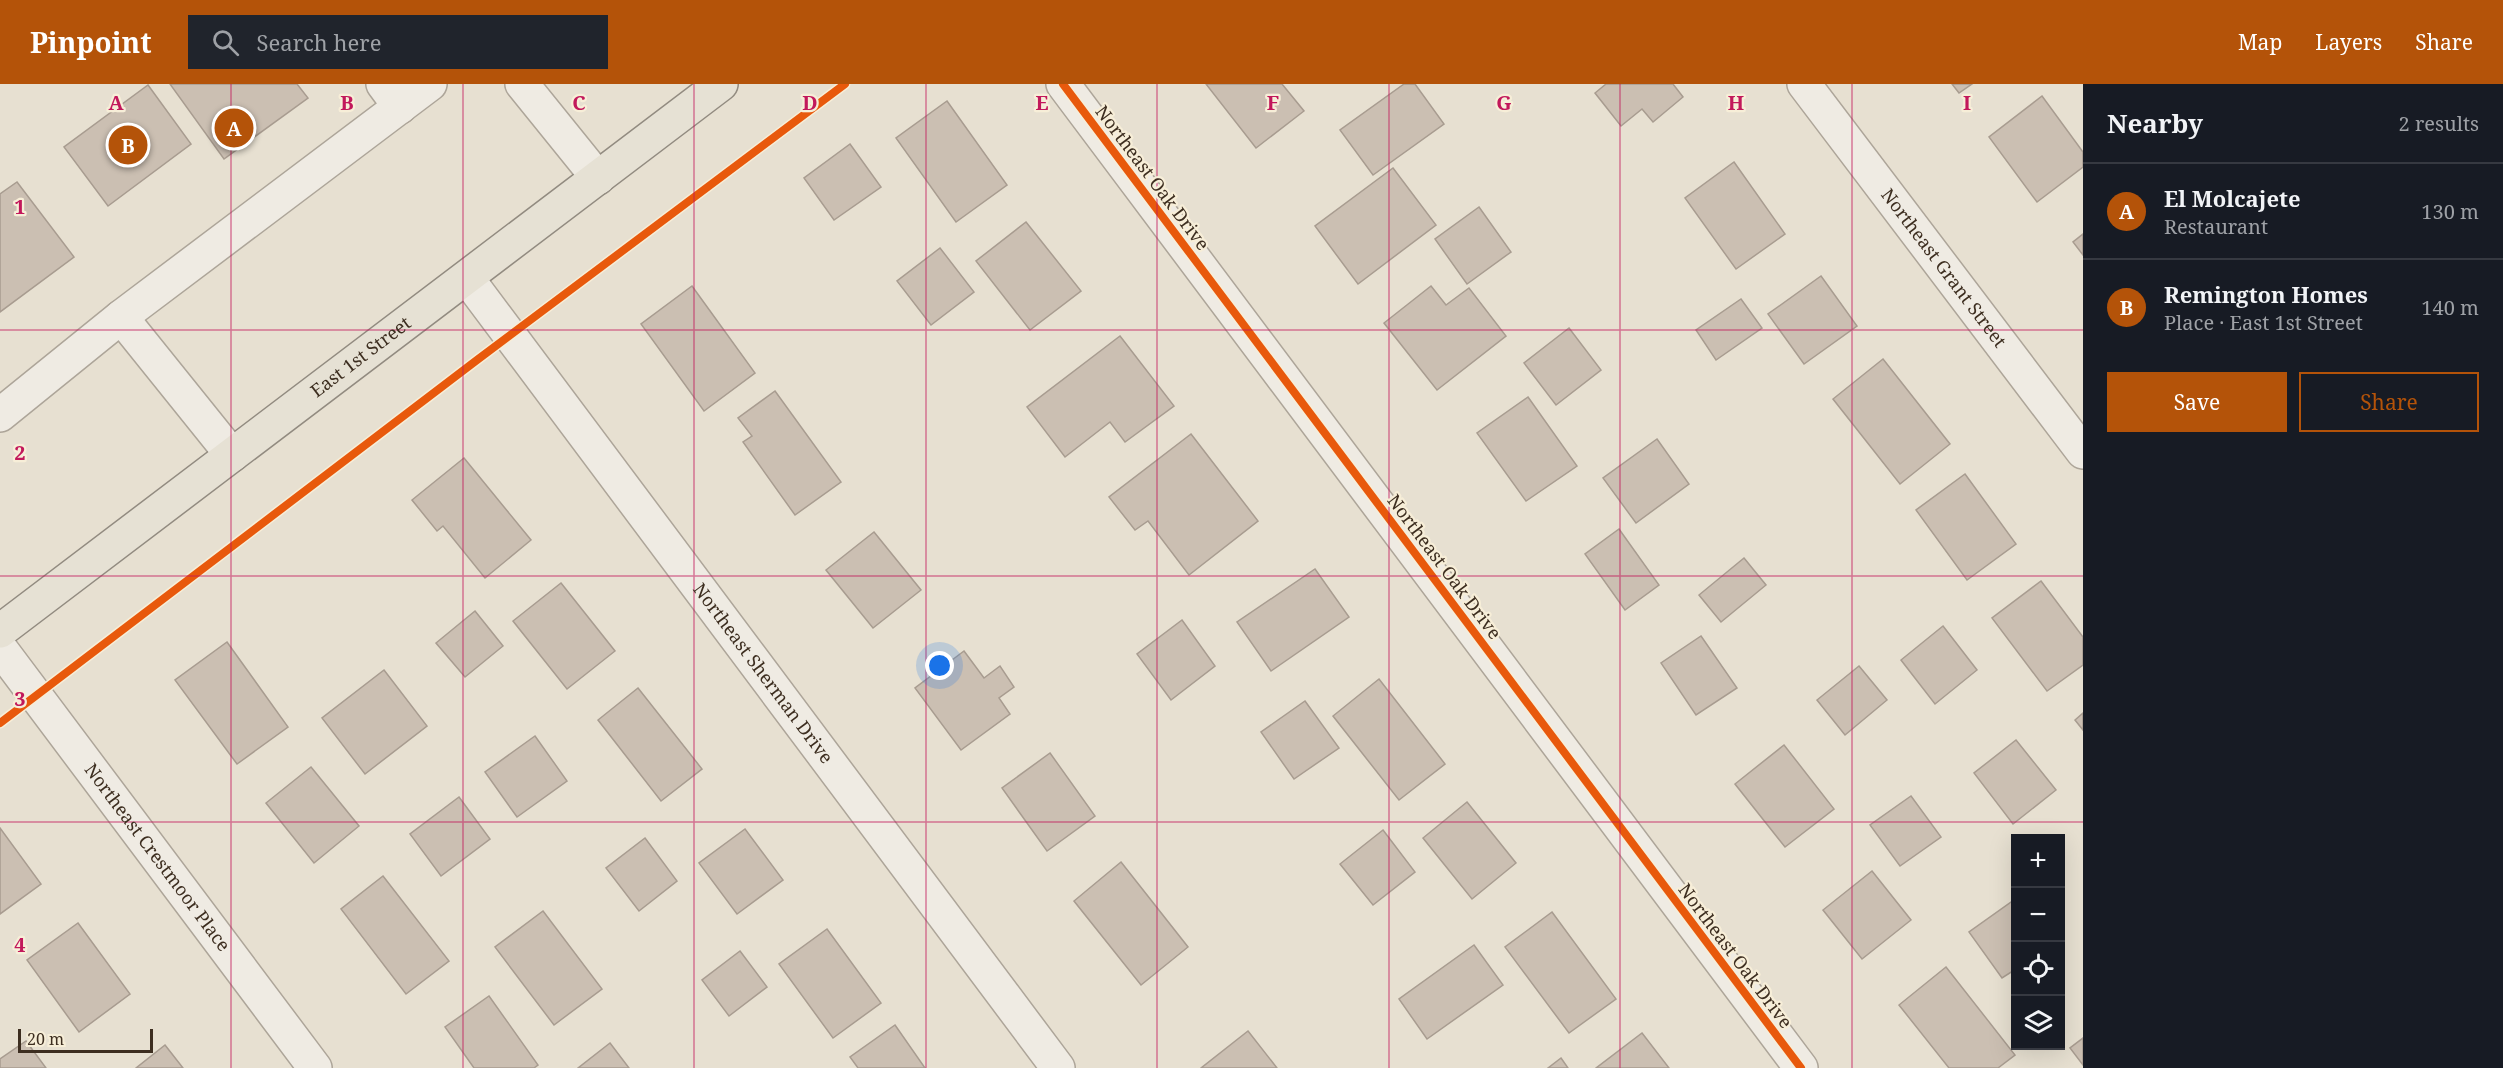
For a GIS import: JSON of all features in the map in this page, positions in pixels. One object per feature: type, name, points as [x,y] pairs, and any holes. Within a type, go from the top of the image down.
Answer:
[{"type":"main road","name":"East 1st Street","points":[[0,631],[721,84]]},
{"type":"street","points":[[0,415],[392,95],[430,84]]},
{"type":"street","points":[[522,84],[598,178]]},
{"type":"street","name":"Northeast Oak Drive","points":[[1063,84],[1801,1068]]},
{"type":"street","name":"Northeast Grant Street","points":[[1804,84],[2083,452]]},
{"type":"street","name":"Northeast Sherman Drive","points":[[467,278],[1058,1068]]},
{"type":"street","points":[[121,317],[232,455]]},
{"type":"street","name":"Northeast Crestmoor Place","points":[[0,648],[315,1068]]},
{"type":"building","points":[[170,84],[297,84],[308,98],[224,159]]},
{"type":"building","points":[[1206,84],[1282,84],[1304,111],[1256,148]]},
{"type":"building","points":[[1404,84],[1415,84],[1444,124],[1373,175],[1340,130]]},
{"type":"building","points":[[1606,84],[1673,84],[1683,97],[1653,122],[1642,109],[1621,126],[1595,93]]},
{"type":"building","points":[[1952,84],[1972,84],[1959,93]]},
{"type":"building","points":[[148,85],[191,144],[108,206],[64,147]]},
{"type":"building","points":[[2042,96],[2083,152],[2083,167],[2037,202],[1989,137]]},
{"type":"building","points":[[947,101],[1007,185],[956,222],[896,138]]},
{"type":"building","points":[[850,144],[881,187],[834,220],[804,178]]},
{"type":"building","points":[[1734,162],[1785,234],[1736,269],[1685,198]]},
{"type":"building","points":[[1393,168],[1436,225],[1358,284],[1315,226]]},
{"type":"building","points":[[17,182],[74,257],[0,312],[0,194]]},
{"type":"building","points":[[1479,207],[1511,252],[1467,284],[1435,239]]},
{"type":"building","points":[[1026,222],[1081,291],[1030,330],[976,261]]},
{"type":"building","points":[[2083,234],[2083,255],[2073,242]]},
{"type":"building","points":[[940,248],[974,292],[931,325],[897,281]]},
{"type":"building","points":[[1821,276],[1857,326],[1804,364],[1768,314]]},
{"type":"building","points":[[692,286],[755,373],[704,411],[641,324]]},
{"type":"building","points":[[1431,286],[1446,305],[1469,288],[1506,336],[1437,390],[1384,323]]},
{"type":"building","points":[[1741,299],[1762,328],[1716,360],[1696,330]]},
{"type":"building","points":[[1569,328],[1601,370],[1556,405],[1524,363]]},
{"type":"building","points":[[1120,336],[1174,406],[1125,442],[1110,422],[1065,457],[1027,407]]},
{"type":"building","points":[[1883,359],[1950,444],[1900,484],[1833,399]]},
{"type":"building","points":[[775,391],[841,482],[795,515],[743,442],[752,436],[738,418]]},
{"type":"building","points":[[1528,397],[1577,466],[1526,501],[1477,433]]},
{"type":"building","points":[[1191,434],[1258,521],[1189,575],[1148,521],[1135,530],[1109,497]]},
{"type":"building","points":[[1657,439],[1689,484],[1636,523],[1603,478]]},
{"type":"building","points":[[464,458],[531,540],[485,578],[443,526],[437,531],[412,500]]},
{"type":"building","points":[[1965,474],[2016,544],[1967,580],[1916,510]]},
{"type":"building","points":[[1619,529],[1659,585],[1625,610],[1585,554]]},
{"type":"building","points":[[874,532],[921,590],[873,628],[826,570]]},
{"type":"building","points":[[1744,558],[1766,585],[1721,622],[1699,595]]},
{"type":"building","points":[[1315,569],[1349,617],[1271,671],[1237,622]]},
{"type":"building","points":[[2041,581],[2083,637],[2083,665],[2047,691],[1992,618]]},
{"type":"building","points":[[561,583],[615,651],[567,689],[513,621]]},
{"type":"building","points":[[475,611],[503,646],[465,677],[436,643]]},
{"type":"building","points":[[1182,620],[1215,666],[1171,700],[1137,654]]},
{"type":"building","points":[[1943,626],[1977,670],[1935,704],[1901,660]]},
{"type":"building","points":[[1701,636],[1737,688],[1696,715],[1661,663]]},
{"type":"building","points":[[227,642],[288,727],[237,764],[175,680]]},
{"type":"building","points":[[964,651],[984,678],[1000,666],[1014,687],[999,698],[1010,714],[961,750],[915,688]]},
{"type":"building","points":[[1859,666],[1887,700],[1845,735],[1817,700]]},
{"type":"building","points":[[384,670],[427,726],[365,774],[322,718]]},
{"type":"building","points":[[1379,679],[1445,764],[1399,800],[1333,716]]},
{"type":"building","points":[[638,688],[702,769],[661,801],[598,720]]},
{"type":"building","points":[[1305,701],[1339,748],[1294,779],[1261,732]]},
{"type":"building","points":[[2083,713],[2083,730],[2075,720]]},
{"type":"building","points":[[535,736],[567,781],[517,817],[485,772]]},
{"type":"building","points":[[2016,740],[2056,790],[2013,824],[1974,773]]},
{"type":"building","points":[[1784,745],[1834,809],[1785,847],[1735,784]]},
{"type":"building","points":[[1050,753],[1095,816],[1047,851],[1002,788]]},
{"type":"building","points":[[311,767],[359,826],[314,863],[266,803]]},
{"type":"building","points":[[1911,796],[1941,837],[1900,866],[1870,825]]},
{"type":"building","points":[[459,797],[490,839],[441,876],[410,834]]},
{"type":"building","points":[[1467,802],[1516,863],[1472,899],[1423,838]]},
{"type":"building","points":[[0,828],[41,884],[0,914]]},
{"type":"building","points":[[745,829],[783,880],[737,914],[699,863]]},
{"type":"building","points":[[1383,830],[1415,872],[1373,905],[1340,864]]},
{"type":"building","points":[[645,838],[677,881],[639,911],[606,868]]},
{"type":"building","points":[[1121,862],[1188,947],[1141,985],[1074,901]]},
{"type":"building","points":[[1872,871],[1911,920],[1862,959],[1823,910]]},
{"type":"building","points":[[383,876],[449,961],[406,994],[341,909]]},
{"type":"building","points":[[2011,902],[2011,972],[2002,978],[1969,932]]},
{"type":"building","points":[[543,911],[602,989],[554,1025],[495,947]]},
{"type":"building","points":[[1552,912],[1616,999],[1569,1033],[1505,947]]},
{"type":"building","points":[[78,923],[130,994],[79,1032],[27,960]]},
{"type":"building","points":[[827,929],[881,1003],[833,1038],[779,964]]},
{"type":"building","points":[[1474,945],[1503,985],[1427,1039],[1399,999]]},
{"type":"building","points":[[740,951],[767,987],[729,1016],[702,980]]},
{"type":"building","points":[[1946,967],[2015,1055],[1998,1068],[1949,1068],[1899,1005]]},
{"type":"building","points":[[489,996],[538,1065],[534,1068],[474,1068],[445,1027]]},
{"type":"building","points":[[895,1025],[925,1068],[858,1068],[850,1057]]},
{"type":"building","points":[[1248,1031],[1277,1068],[1201,1068]]},
{"type":"building","points":[[1642,1033],[1669,1068],[1596,1068]]},
{"type":"building","points":[[2083,1038],[2083,1065],[2070,1048]]},
{"type":"building","points":[[26,1041],[46,1068],[0,1068],[0,1059]]},
{"type":"building","points":[[610,1043],[629,1068],[578,1068]]},
{"type":"building","points":[[165,1045],[183,1068],[136,1068]]},
{"type":"building","points":[[1561,1058],[1568,1068],[1548,1068]]},
{"type":"cycle path","points":[[0,723],[477,360],[845,84]]},
{"type":"cycle path","points":[[1063,84],[1801,1068]]},
{"type":"place","name":"El Molcajete","points":[[234,128]]},
{"type":"place","name":"Remington Homes","points":[[128,145]]}]
